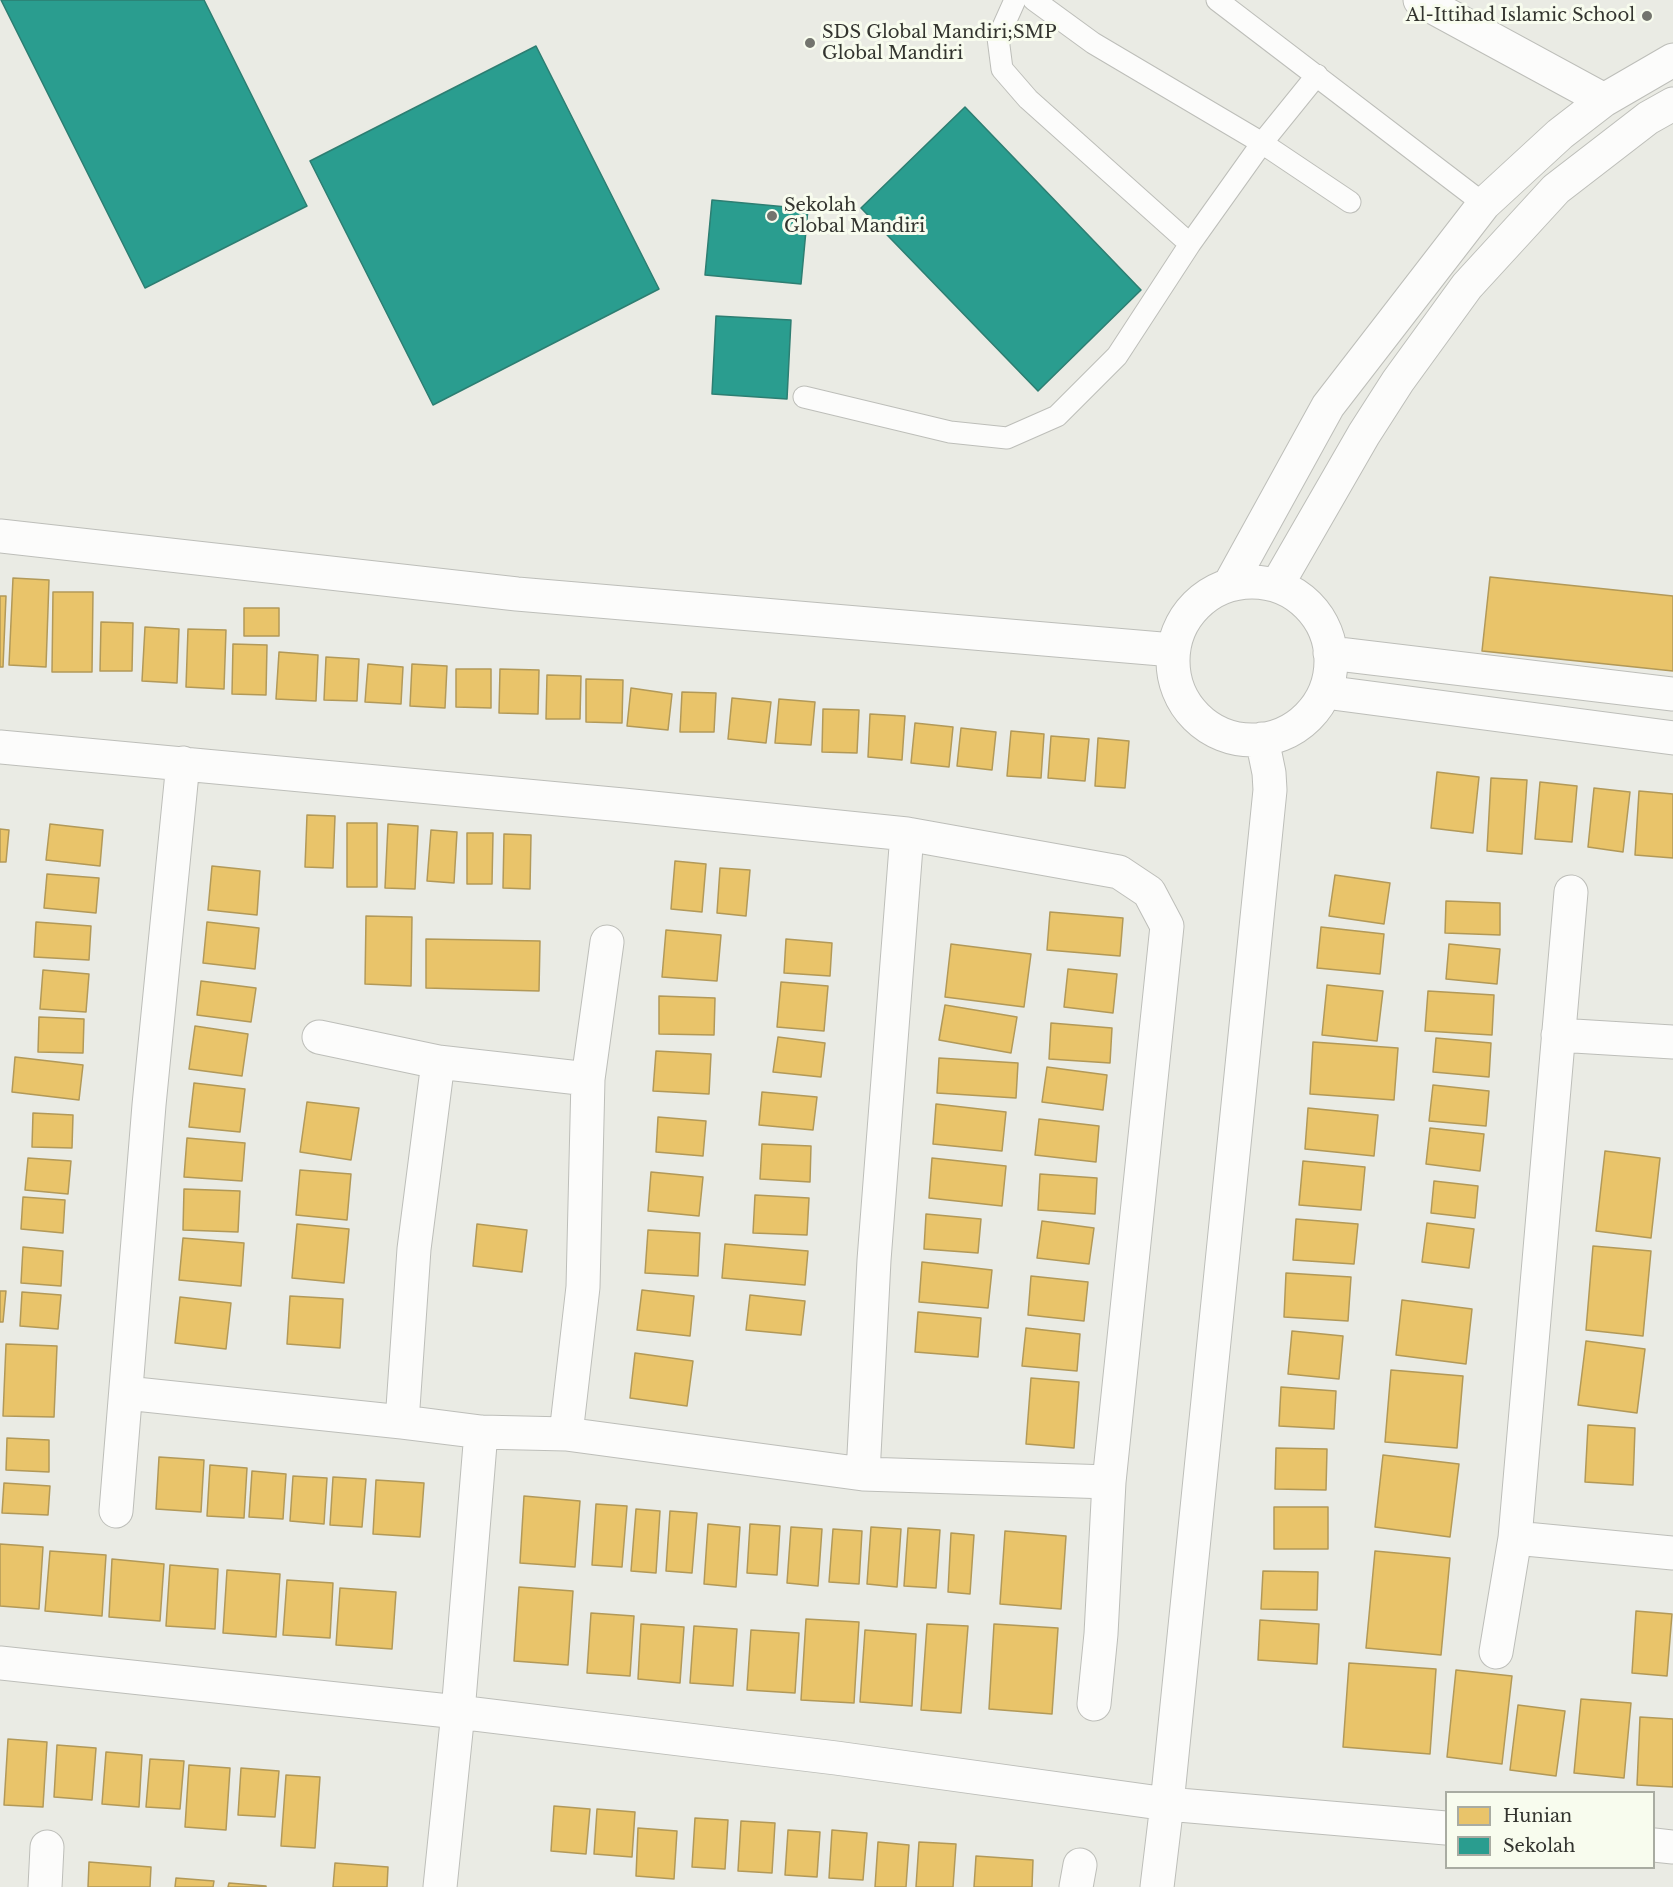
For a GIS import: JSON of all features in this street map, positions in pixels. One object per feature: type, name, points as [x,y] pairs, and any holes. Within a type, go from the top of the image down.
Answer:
[{"type":"street","points":[[1420,0],[1604,100]]},
{"type":"street","points":[[1232,582],[1328,406],[1484,204],[1560,134],[1604,100],[1673,60]]},
{"type":"street","points":[[1277,585],[1369,425],[1467,286],[1556,189],[1648,118],[1673,104]]},
{"type":"street","points":[[0,536],[517,594],[1173,650]]},
{"type":"street","points":[[1232,582],[1277,585],[1308,605],[1323,627],[1330,653],[1330,672],[1325,692],[1315,710],[1300,724],[1282,734],[1262,740],[1241,739],[1220,733],[1201,721],[1186,704],[1177,683],[1173,650],[1184,622],[1196,606],[1210,594],[1232,582]]},
{"type":"street","points":[[1330,653],[1673,694]]},
{"type":"street","points":[[1325,692],[1673,738]]},
{"type":"street","points":[[1157,1887],[1270,790],[1262,740]]},
{"type":"street","points":[[0,747],[907,834],[1119,872],[1149,892],[1167,926],[1109,1482],[1101,1634],[1094,1704]]},
{"type":"street","points":[[116,1511],[148,1105],[183,763]]},
{"type":"street","points":[[863,1474],[875,1249],[907,834]]},
{"type":"street","points":[[1496,1652],[1515,1538],[1571,892]]},
{"type":"street","points":[[566,1434],[583,1287],[588,1079],[607,942]]},
{"type":"street","points":[[1558,1035],[1673,1042]]},
{"type":"street","points":[[319,1037],[438,1062],[588,1079]]},
{"type":"street","points":[[402,1422],[414,1249],[438,1062]]},
{"type":"street","points":[[126,1393],[481,1432],[566,1434],[863,1474],[1109,1482]]},
{"type":"street","points":[[441,1887],[481,1432]]},
{"type":"street","points":[[1515,1538],[1673,1553]]},
{"type":"street","points":[[0,1662],[458,1712],[836,1758],[1167,1804],[1445,1828]]},
{"type":"street","points":[[1655,1845],[1673,1848]]},
{"type":"street","points":[[45,1887],[47,1847]]},
{"type":"lane","points":[[1015,0],[998,38],[1002,69],[1028,99],[1190,244]]},
{"type":"lane","points":[[1034,0],[1093,43],[1262,143],[1350,202]]},
{"type":"lane","points":[[1216,0],[1484,204]]},
{"type":"lane","points":[[804,397],[950,432],[1007,438],[1057,416],[1117,356],[1190,244],[1262,143],[1317,75]]},
{"type":"building: Hunian","points":[[1490,577],[1673,596],[1673,671],[1482,651]]},
{"type":"building: Hunian","points":[[13,578],[49,580],[46,667],[9,665]]},
{"type":"building: Hunian","points":[[53,592],[93,592],[92,672],[52,672]]},
{"type":"building: Hunian","points":[[0,596],[6,596],[3,667],[0,667]]},
{"type":"building: Hunian","points":[[244,608],[279,608],[279,636],[244,636]]},
{"type":"building: Hunian","points":[[101,622],[133,623],[132,671],[100,671]]},
{"type":"building: Hunian","points":[[145,627],[179,629],[177,683],[142,681]]},
{"type":"building: Hunian","points":[[188,629],[226,630],[224,689],[186,687]]},
{"type":"building: Hunian","points":[[233,644],[267,645],[266,695],[232,694]]},
{"type":"building: Hunian","points":[[279,652],[318,655],[316,701],[276,699]]},
{"type":"building: Hunian","points":[[326,657],[359,659],[357,701],[324,700]]},
{"type":"building: Hunian","points":[[368,664],[403,667],[401,704],[365,702]]},
{"type":"building: Hunian","points":[[412,664],[447,666],[445,708],[410,706]]},
{"type":"building: Hunian","points":[[456,669],[491,669],[491,708],[456,707]]},
{"type":"building: Hunian","points":[[500,669],[539,670],[538,714],[499,713]]},
{"type":"building: Hunian","points":[[547,675],[581,676],[580,719],[546,719]]},
{"type":"building: Hunian","points":[[586,679],[623,680],[622,723],[586,722]]},
{"type":"building: Hunian","points":[[631,688],[672,694],[668,730],[627,726]]},
{"type":"building: Hunian","points":[[682,692],[716,693],[714,732],[680,732]]},
{"type":"building: Hunian","points":[[732,698],[771,702],[766,743],[728,739]]},
{"type":"building: Hunian","points":[[779,699],[815,702],[811,745],[775,743]]},
{"type":"building: Hunian","points":[[823,709],[859,710],[857,753],[822,752]]},
{"type":"building: Hunian","points":[[870,714],[905,716],[902,760],[868,757]]},
{"type":"building: Hunian","points":[[915,723],[953,727],[949,767],[911,763]]},
{"type":"building: Hunian","points":[[961,728],[996,732],[992,770],[957,766]]},
{"type":"building: Hunian","points":[[1011,731],[1044,734],[1041,778],[1007,776]]},
{"type":"building: Hunian","points":[[1051,736],[1089,739],[1085,781],[1048,778]]},
{"type":"building: Hunian","points":[[1098,738],[1129,741],[1125,788],[1095,786]]},
{"type":"building: Hunian","points":[[1437,772],[1479,777],[1473,833],[1431,828]]},
{"type":"building: Hunian","points":[[1491,778],[1527,780],[1522,854],[1487,851]]},
{"type":"building: Hunian","points":[[1540,782],[1577,786],[1572,842],[1535,839]]},
{"type":"building: Hunian","points":[[1594,788],[1630,792],[1623,852],[1588,847]]},
{"type":"building: Hunian","points":[[1639,791],[1673,794],[1673,858],[1635,855]]},
{"type":"building: Hunian","points":[[307,815],[335,816],[333,868],[305,867]]},
{"type":"building: Hunian","points":[[347,823],[377,823],[377,887],[347,887]]},
{"type":"building: Hunian","points":[[50,824],[103,830],[100,866],[46,860]]},
{"type":"building: Hunian","points":[[388,824],[418,826],[415,889],[385,888]]},
{"type":"building: Hunian","points":[[0,829],[9,830],[6,862],[0,862]]},
{"type":"building: Hunian","points":[[431,830],[457,832],[454,883],[427,881]]},
{"type":"building: Hunian","points":[[467,833],[493,833],[492,884],[467,884]]},
{"type":"building: Hunian","points":[[504,834],[531,835],[530,889],[503,888]]},
{"type":"building: Hunian","points":[[675,861],[706,864],[702,912],[671,909]]},
{"type":"building: Hunian","points":[[212,866],[260,871],[257,915],[208,910]]},
{"type":"building: Hunian","points":[[720,868],[750,870],[746,916],[717,913]]},
{"type":"building: Hunian","points":[[47,874],[99,878],[96,913],[44,908]]},
{"type":"building: Hunian","points":[[1335,875],[1390,883],[1384,924],[1329,916]]},
{"type":"building: Hunian","points":[[1446,901],[1500,903],[1500,935],[1445,933]]},
{"type":"building: Hunian","points":[[1050,912],[1123,918],[1120,956],[1047,950]]},
{"type":"building: Hunian","points":[[366,916],[412,917],[411,986],[365,984]]},
{"type":"building: Hunian","points":[[36,922],[91,926],[89,960],[34,957]]},
{"type":"building: Hunian","points":[[207,922],[259,928],[255,969],[203,963]]},
{"type":"building: Hunian","points":[[1321,927],[1384,934],[1380,974],[1317,968]]},
{"type":"building: Hunian","points":[[666,930],[721,935],[717,981],[662,977]]},
{"type":"building: Hunian","points":[[426,939],[540,941],[539,991],[426,988]]},
{"type":"building: Hunian","points":[[786,939],[832,943],[830,976],[784,973]]},
{"type":"building: Hunian","points":[[951,944],[1031,954],[1024,1007],[945,997]]},
{"type":"building: Hunian","points":[[1449,944],[1500,949],[1497,984],[1446,979]]},
{"type":"building: Hunian","points":[[1068,969],[1117,974],[1113,1013],[1064,1007]]},
{"type":"building: Hunian","points":[[43,970],[89,974],[86,1012],[40,1009]]},
{"type":"building: Hunian","points":[[201,981],[256,988],[251,1022],[197,1015]]},
{"type":"building: Hunian","points":[[781,982],[828,986],[824,1031],[777,1027]]},
{"type":"building: Hunian","points":[[1327,985],[1383,991],[1377,1041],[1322,1035]]},
{"type":"building: Hunian","points":[[1428,991],[1494,995],[1492,1035],[1425,1031]]},
{"type":"building: Hunian","points":[[659,996],[715,998],[714,1035],[659,1034]]},
{"type":"building: Hunian","points":[[945,1005],[1017,1017],[1011,1053],[939,1040]]},
{"type":"building: Hunian","points":[[39,1017],[84,1019],[83,1053],[38,1052]]},
{"type":"building: Hunian","points":[[1051,1023],[1112,1028],[1110,1063],[1049,1059]]},
{"type":"building: Hunian","points":[[195,1026],[248,1034],[242,1076],[189,1069]]},
{"type":"building: Hunian","points":[[778,1037],[825,1043],[821,1077],[773,1072]]},
{"type":"building: Hunian","points":[[1436,1038],[1491,1043],[1489,1077],[1433,1072]]},
{"type":"building: Hunian","points":[[1313,1042],[1398,1048],[1394,1100],[1310,1094]]},
{"type":"building: Hunian","points":[[656,1051],[711,1054],[709,1094],[653,1091]]},
{"type":"building: Hunian","points":[[15,1057],[83,1065],[79,1100],[12,1092]]},
{"type":"building: Hunian","points":[[939,1058],[1018,1063],[1016,1098],[937,1093]]},
{"type":"building: Hunian","points":[[1047,1067],[1107,1075],[1103,1110],[1042,1102]]},
{"type":"building: Hunian","points":[[194,1083],[245,1089],[240,1132],[189,1127]]},
{"type":"building: Hunian","points":[[1433,1085],[1489,1091],[1486,1126],[1429,1121]]},
{"type":"building: Hunian","points":[[762,1092],[817,1097],[813,1130],[759,1125]]},
{"type":"building: Hunian","points":[[307,1102],[359,1108],[351,1160],[300,1152]]},
{"type":"building: Hunian","points":[[936,1104],[1006,1112],[1002,1151],[933,1144]]},
{"type":"building: Hunian","points":[[1308,1108],[1378,1115],[1374,1156],[1305,1149]]},
{"type":"building: Hunian","points":[[33,1113],[73,1115],[72,1148],[32,1147]]},
{"type":"building: Hunian","points":[[658,1117],[706,1121],[703,1156],[656,1152]]},
{"type":"building: Hunian","points":[[1039,1119],[1099,1126],[1096,1162],[1035,1155]]},
{"type":"building: Hunian","points":[[1430,1128],[1484,1134],[1480,1171],[1426,1164]]},
{"type":"building: Hunian","points":[[187,1138],[245,1143],[242,1181],[184,1177]]},
{"type":"building: Hunian","points":[[762,1144],[811,1146],[810,1182],[760,1179]]},
{"type":"building: Hunian","points":[[1605,1151],[1660,1158],[1651,1238],[1596,1231]]},
{"type":"building: Hunian","points":[[28,1158],[71,1161],[68,1194],[25,1190]]},
{"type":"building: Hunian","points":[[932,1158],[1006,1166],[1002,1206],[929,1198]]},
{"type":"building: Hunian","points":[[1303,1161],[1365,1167],[1361,1210],[1299,1205]]},
{"type":"building: Hunian","points":[[300,1170],[351,1174],[347,1220],[296,1215]]},
{"type":"building: Hunian","points":[[651,1172],[703,1177],[699,1216],[648,1211]]},
{"type":"building: Hunian","points":[[1040,1174],[1097,1178],[1095,1214],[1038,1210]]},
{"type":"building: Hunian","points":[[1434,1181],[1478,1186],[1475,1218],[1431,1213]]},
{"type":"building: Hunian","points":[[184,1189],[240,1191],[238,1232],[183,1230]]},
{"type":"building: Hunian","points":[[755,1195],[809,1198],[807,1235],[753,1233]]},
{"type":"building: Hunian","points":[[23,1197],[65,1200],[63,1233],[21,1229]]},
{"type":"building: Hunian","points":[[926,1214],[981,1219],[978,1253],[924,1249]]},
{"type":"building: Hunian","points":[[1296,1219],[1358,1224],[1354,1264],[1293,1260]]},
{"type":"building: Hunian","points":[[1042,1221],[1094,1228],[1089,1264],[1037,1258]]},
{"type":"building: Hunian","points":[[1427,1223],[1474,1229],[1469,1268],[1422,1262]]},
{"type":"building: Hunian","points":[[297,1224],[349,1229],[344,1283],[292,1278]]},
{"type":"building: Hunian","points":[[477,1224],[527,1230],[522,1272],[473,1266]]},
{"type":"building: Hunian","points":[[648,1230],[700,1233],[698,1276],[645,1273]]},
{"type":"building: Hunian","points":[[183,1238],[244,1243],[241,1286],[179,1280]]},
{"type":"building: Hunian","points":[[725,1244],[808,1251],[805,1285],[722,1278]]},
{"type":"building: Hunian","points":[[1593,1246],[1651,1251],[1643,1336],[1586,1330]]},
{"type":"building: Hunian","points":[[23,1247],[63,1251],[61,1286],[21,1283]]},
{"type":"building: Hunian","points":[[922,1262],[992,1270],[988,1308],[919,1302]]},
{"type":"building: Hunian","points":[[1286,1273],[1351,1277],[1348,1321],[1284,1317]]},
{"type":"building: Hunian","points":[[1031,1276],[1088,1282],[1084,1321],[1028,1315]]},
{"type":"building: Hunian","points":[[642,1290],[694,1296],[690,1336],[637,1330]]},
{"type":"building: Hunian","points":[[0,1291],[6,1291],[3,1322],[0,1322]]},
{"type":"building: Hunian","points":[[22,1292],[61,1295],[58,1329],[20,1326]]},
{"type":"building: Hunian","points":[[750,1295],[805,1301],[801,1335],[746,1330]]},
{"type":"building: Hunian","points":[[290,1296],[343,1299],[340,1348],[287,1344]]},
{"type":"building: Hunian","points":[[180,1297],[231,1303],[226,1349],[175,1343]]},
{"type":"building: Hunian","points":[[1402,1300],[1472,1309],[1466,1364],[1396,1355]]},
{"type":"building: Hunian","points":[[918,1312],[981,1318],[978,1357],[915,1352]]},
{"type":"building: Hunian","points":[[1026,1328],[1080,1334],[1077,1371],[1022,1366]]},
{"type":"building: Hunian","points":[[1292,1331],[1343,1336],[1339,1379],[1288,1374]]},
{"type":"building: Hunian","points":[[1586,1341],[1645,1349],[1637,1413],[1578,1405]]},
{"type":"building: Hunian","points":[[6,1344],[57,1346],[54,1417],[3,1416]]},
{"type":"building: Hunian","points":[[635,1353],[693,1361],[687,1406],[630,1398]]},
{"type":"building: Hunian","points":[[1391,1370],[1463,1376],[1457,1448],[1385,1442]]},
{"type":"building: Hunian","points":[[1031,1378],[1079,1382],[1074,1448],[1026,1444]]},
{"type":"building: Hunian","points":[[1281,1387],[1336,1391],[1334,1429],[1279,1426]]},
{"type":"building: Hunian","points":[[1588,1425],[1635,1428],[1633,1485],[1585,1482]]},
{"type":"building: Hunian","points":[[7,1438],[49,1440],[49,1472],[6,1470]]},
{"type":"building: Hunian","points":[[1276,1448],[1327,1449],[1326,1490],[1275,1489]]},
{"type":"building: Hunian","points":[[1383,1455],[1459,1464],[1450,1537],[1375,1527]]},
{"type":"building: Hunian","points":[[159,1457],[204,1460],[201,1512],[156,1509]]},
{"type":"building: Hunian","points":[[210,1465],[247,1468],[244,1518],[207,1516]]},
{"type":"building: Hunian","points":[[252,1471],[286,1474],[283,1519],[249,1517]]},
{"type":"building: Hunian","points":[[293,1476],[327,1478],[324,1524],[290,1521]]},
{"type":"building: Hunian","points":[[333,1477],[366,1479],[362,1527],[330,1525]]},
{"type":"building: Hunian","points":[[376,1480],[424,1483],[420,1537],[373,1534]]},
{"type":"building: Hunian","points":[[4,1483],[50,1486],[48,1515],[2,1513]]},
{"type":"building: Hunian","points":[[524,1496],[580,1501],[575,1567],[520,1563]]},
{"type":"building: Hunian","points":[[596,1504],[627,1506],[622,1567],[592,1565]]},
{"type":"building: Hunian","points":[[1274,1507],[1328,1507],[1328,1549],[1274,1549]]},
{"type":"building: Hunian","points":[[636,1509],[660,1511],[656,1573],[631,1571]]},
{"type":"building: Hunian","points":[[670,1511],[697,1513],[692,1573],[666,1571]]},
{"type":"building: Hunian","points":[[708,1524],[740,1527],[736,1587],[704,1584]]},
{"type":"building: Hunian","points":[[750,1524],[780,1526],[777,1575],[747,1573]]},
{"type":"building: Hunian","points":[[791,1527],[822,1529],[818,1586],[787,1583]]},
{"type":"building: Hunian","points":[[871,1527],[901,1529],[897,1587],[867,1584]]},
{"type":"building: Hunian","points":[[908,1528],[940,1530],[936,1588],[904,1586]]},
{"type":"building: Hunian","points":[[833,1529],[862,1531],[859,1584],[829,1582]]},
{"type":"building: Hunian","points":[[1005,1531],[1066,1536],[1061,1609],[1000,1604]]},
{"type":"building: Hunian","points":[[951,1533],[974,1535],[970,1594],[948,1592]]},
{"type":"building: Hunian","points":[[0,1544],[43,1547],[39,1609],[0,1606]]},
{"type":"building: Hunian","points":[[50,1551],[106,1555],[102,1616],[45,1611]]},
{"type":"building: Hunian","points":[[1375,1551],[1450,1558],[1441,1655],[1366,1648]]},
{"type":"building: Hunian","points":[[112,1559],[164,1564],[160,1621],[109,1617]]},
{"type":"building: Hunian","points":[[170,1565],[218,1569],[215,1629],[166,1626]]},
{"type":"building: Hunian","points":[[227,1570],[280,1574],[276,1637],[223,1633]]},
{"type":"building: Hunian","points":[[1263,1571],[1318,1572],[1317,1610],[1261,1609]]},
{"type":"building: Hunian","points":[[287,1580],[333,1583],[330,1638],[283,1635]]},
{"type":"building: Hunian","points":[[519,1587],[573,1591],[568,1665],[514,1661]]},
{"type":"building: Hunian","points":[[340,1588],[396,1592],[392,1649],[336,1645]]},
{"type":"building: Hunian","points":[[1636,1611],[1672,1614],[1667,1676],[1632,1673]]},
{"type":"building: Hunian","points":[[591,1613],[634,1616],[630,1676],[587,1673]]},
{"type":"building: Hunian","points":[[806,1619],[859,1622],[854,1703],[801,1700]]},
{"type":"building: Hunian","points":[[1260,1620],[1319,1624],[1317,1664],[1258,1660]]},
{"type":"building: Hunian","points":[[641,1624],[684,1627],[680,1683],[638,1679]]},
{"type":"building: Hunian","points":[[927,1624],[968,1626],[961,1713],[921,1710]]},
{"type":"building: Hunian","points":[[994,1624],[1058,1628],[1052,1714],[989,1709]]},
{"type":"building: Hunian","points":[[694,1626],[737,1629],[733,1686],[690,1683]]},
{"type":"building: Hunian","points":[[751,1630],[799,1633],[795,1693],[747,1690]]},
{"type":"building: Hunian","points":[[865,1630],[916,1634],[912,1706],[860,1702]]},
{"type":"building: Hunian","points":[[1349,1663],[1436,1669],[1430,1754],[1343,1747]]},
{"type":"building: Hunian","points":[[1456,1670],[1512,1676],[1502,1764],[1447,1757]]},
{"type":"building: Hunian","points":[[1581,1699],[1631,1703],[1624,1778],[1574,1773]]},
{"type":"building: Hunian","points":[[1518,1705],[1565,1711],[1556,1776],[1510,1770]]},
{"type":"building: Hunian","points":[[1640,1717],[1673,1719],[1673,1787],[1637,1785]]},
{"type":"building: Hunian","points":[[8,1739],[47,1742],[43,1807],[4,1805]]},
{"type":"building: Hunian","points":[[57,1745],[96,1748],[92,1800],[54,1797]]},
{"type":"building: Hunian","points":[[106,1752],[142,1755],[139,1807],[102,1804]]},
{"type":"building: Hunian","points":[[150,1759],[184,1761],[180,1809],[146,1807]]},
{"type":"building: Hunian","points":[[189,1765],[230,1768],[226,1830],[185,1827]]},
{"type":"building: Hunian","points":[[241,1768],[279,1771],[275,1817],[238,1815]]},
{"type":"building: Hunian","points":[[286,1775],[320,1777],[315,1848],[281,1846]]},
{"type":"building: Hunian","points":[[554,1806],[590,1809],[586,1854],[551,1851]]},
{"type":"building: Hunian","points":[[597,1809],[635,1812],[632,1857],[594,1854]]},
{"type":"building: Hunian","points":[[695,1818],[728,1820],[725,1869],[692,1867]]},
{"type":"building: Hunian","points":[[741,1821],[775,1823],[772,1873],[738,1871]]},
{"type":"building: Hunian","points":[[638,1828],[677,1831],[674,1879],[636,1876]]},
{"type":"building: Hunian","points":[[788,1830],[820,1832],[817,1877],[785,1875]]},
{"type":"building: Hunian","points":[[832,1830],[867,1833],[863,1880],[829,1878]]},
{"type":"building: Hunian","points":[[878,1842],[909,1845],[906,1887],[875,1887]]},
{"type":"building: Hunian","points":[[919,1842],[956,1844],[953,1887],[916,1887]]},
{"type":"building: Hunian","points":[[976,1856],[1033,1860],[1032,1887],[974,1887]]},
{"type":"building: Hunian","points":[[89,1862],[151,1867],[150,1887],[88,1887]]},
{"type":"building: Hunian","points":[[335,1863],[388,1867],[387,1887],[333,1887]]},
{"type":"building: Hunian","points":[[176,1878],[214,1881],[213,1887],[175,1887]]},
{"type":"building: Hunian","points":[[229,1883],[266,1886],[266,1887],[228,1887]]},
{"type":"building: Sekolah","points":[[1,0],[204,0],[307,206],[145,288]]},
{"type":"building: Sekolah","points":[[536,46],[659,289],[433,405],[310,161]]},
{"type":"building: Sekolah","points":[[965,107],[1141,290],[1038,391],[861,208]]},
{"type":"building: Sekolah","points":[[712,200],[808,209],[801,284],[705,275]]},
{"type":"building: Sekolah","points":[[716,316],[791,320],[787,399],[712,394]]},
{"type":"place","name":"Al-Ittihad Islamic School","points":[[1647,16]]},
{"type":"place","name":"SDS Global Mandiri;SMP Global Mandiri","points":[[810,43]]},
{"type":"place","name":"Sekolah Global Mandiri","points":[[772,216]]}]
